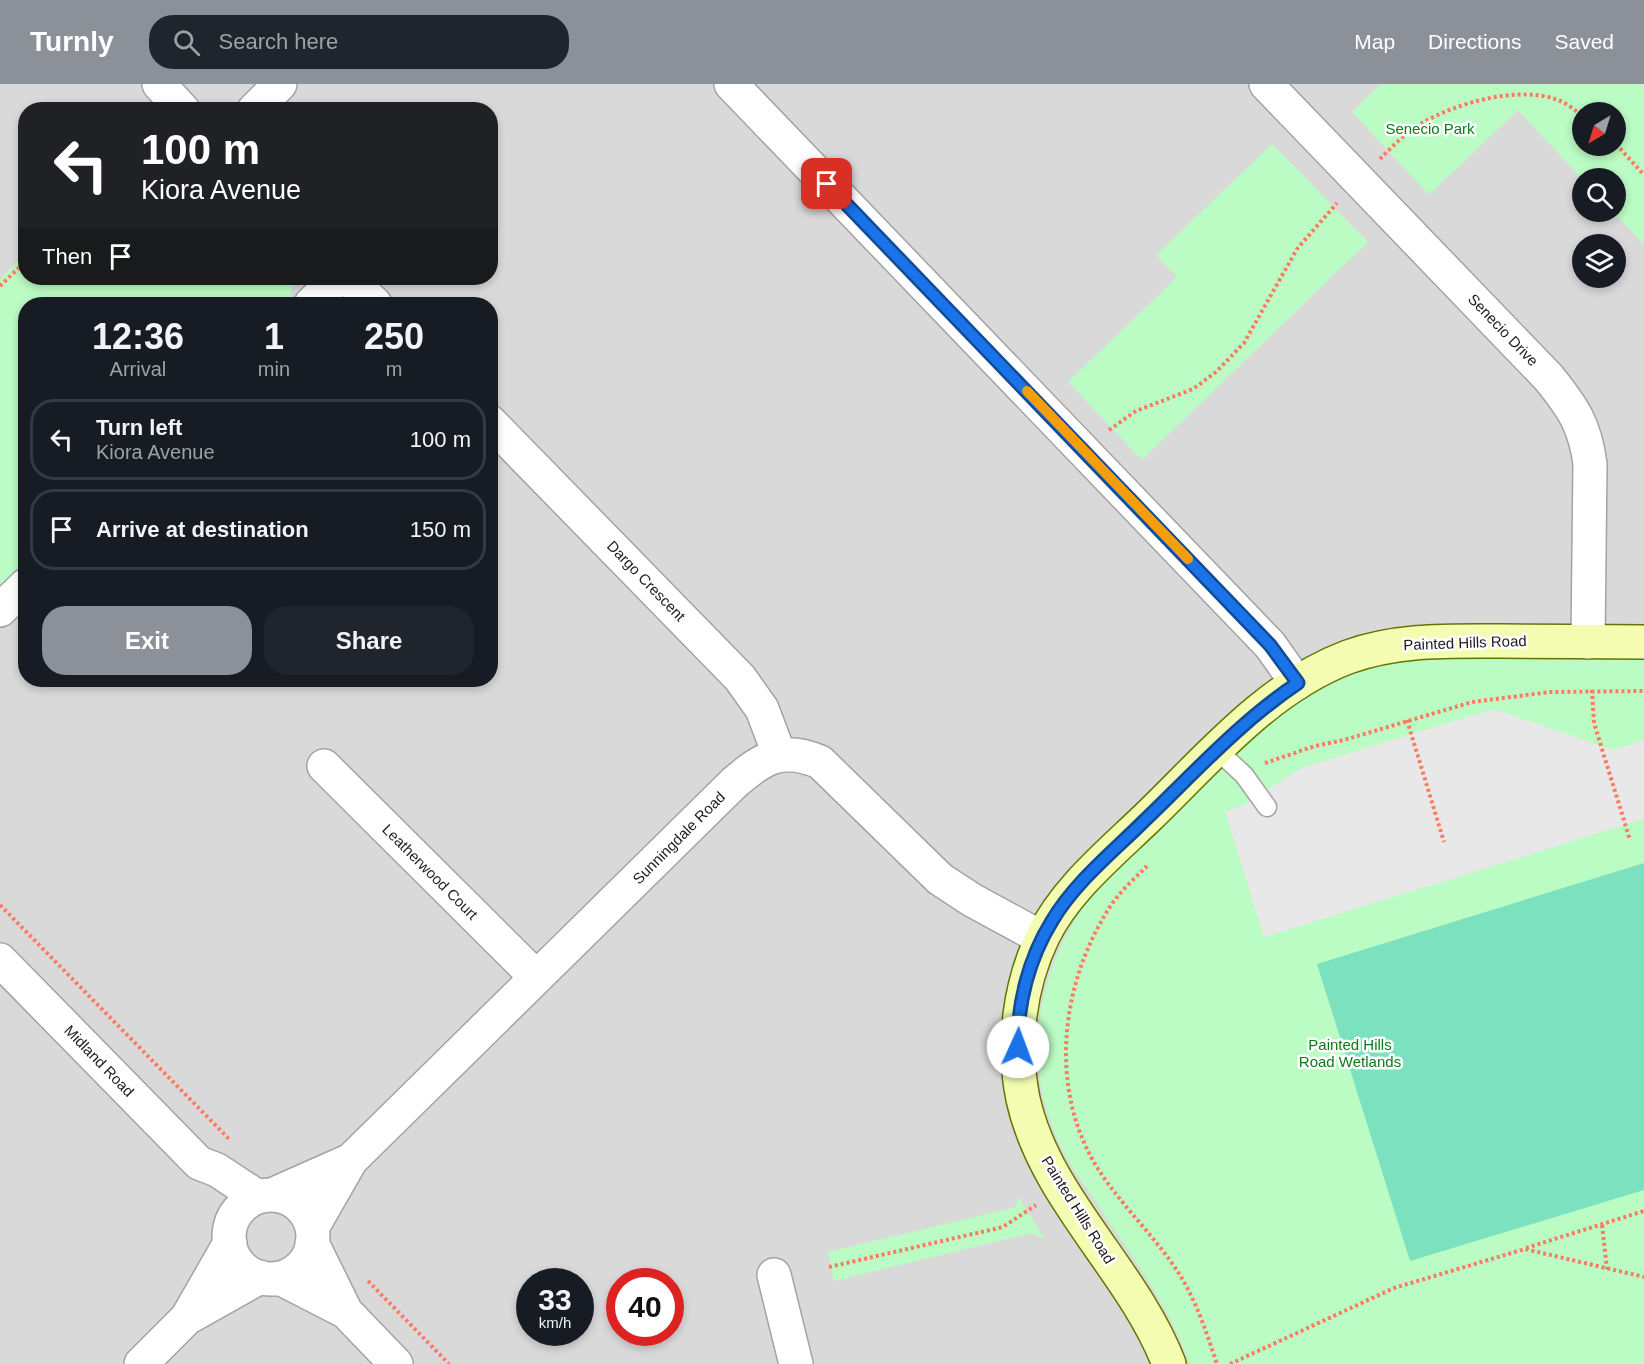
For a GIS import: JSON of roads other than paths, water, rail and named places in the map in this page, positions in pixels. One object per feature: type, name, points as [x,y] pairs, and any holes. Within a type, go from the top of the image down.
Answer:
[{"type":"street","points":[[159,84],[176,102]]},
{"type":"street","points":[[262,102],[280,84]]},
{"type":"street","points":[[730,84],[1270,645],[1298,683]]},
{"type":"street","name":"Senecio Drive","points":[[1266,84],[1549,378],[1580,421],[1587,439],[1590,464],[1588,642]]},
{"type":"street","points":[[318,297],[331,285]]},
{"type":"street","points":[[355,285],[368,297]]},
{"type":"street","name":"Dargo Crescent","points":[[498,430],[740,678],[762,709],[778,754]]},
{"type":"street","points":[[0,610],[18,593]]},
{"type":"street","name":"Painted Hills Road","points":[[1169,1364],[1144,1314],[1062,1188],[1032,1131],[1023,1098],[1018,1064],[1021,1006],[1042,938],[1062,906],[1082,881],[1217,750],[1274,699],[1298,683],[1348,657],[1411,642],[1644,642]]},
{"type":"street","points":[[778,754],[804,755],[820,762],[940,879],[972,900],[1042,938]]},
{"type":"street","name":"Sunningdale Road","points":[[312,1236],[351,1160],[734,783],[752,768],[778,754]]},
{"type":"street","name":"Leatherwood Court","points":[[324,766],[536,977]]},
{"type":"street","name":"Midland Road","points":[[0,960],[199,1163],[230,1234]]},
{"type":"street","name":"Sunningdale Road","points":[[265,1196],[351,1160]]},
{"type":"street","name":"Midland Road","points":[[199,1163],[265,1196]]},
{"type":"street","points":[[141,1364],[187,1318],[230,1234],[241,1207],[265,1196],[286,1197],[307,1215],[312,1236],[346,1312],[396,1364]]},
{"type":"street","points":[[230,1234],[240,1265],[346,1312]]},
{"type":"street","points":[[187,1318],[270,1277],[302,1265],[312,1236]]},
{"type":"street","points":[[774,1275],[796,1364]]},
{"type":"lane","points":[[1217,750],[1244,775],[1266,807]]},
{"type":"park label","name":"Senecio Park","points":[[1430,129]]},
{"type":"park label","name":"Painted Hills Road Wetlands","points":[[1350,1054]]}]
